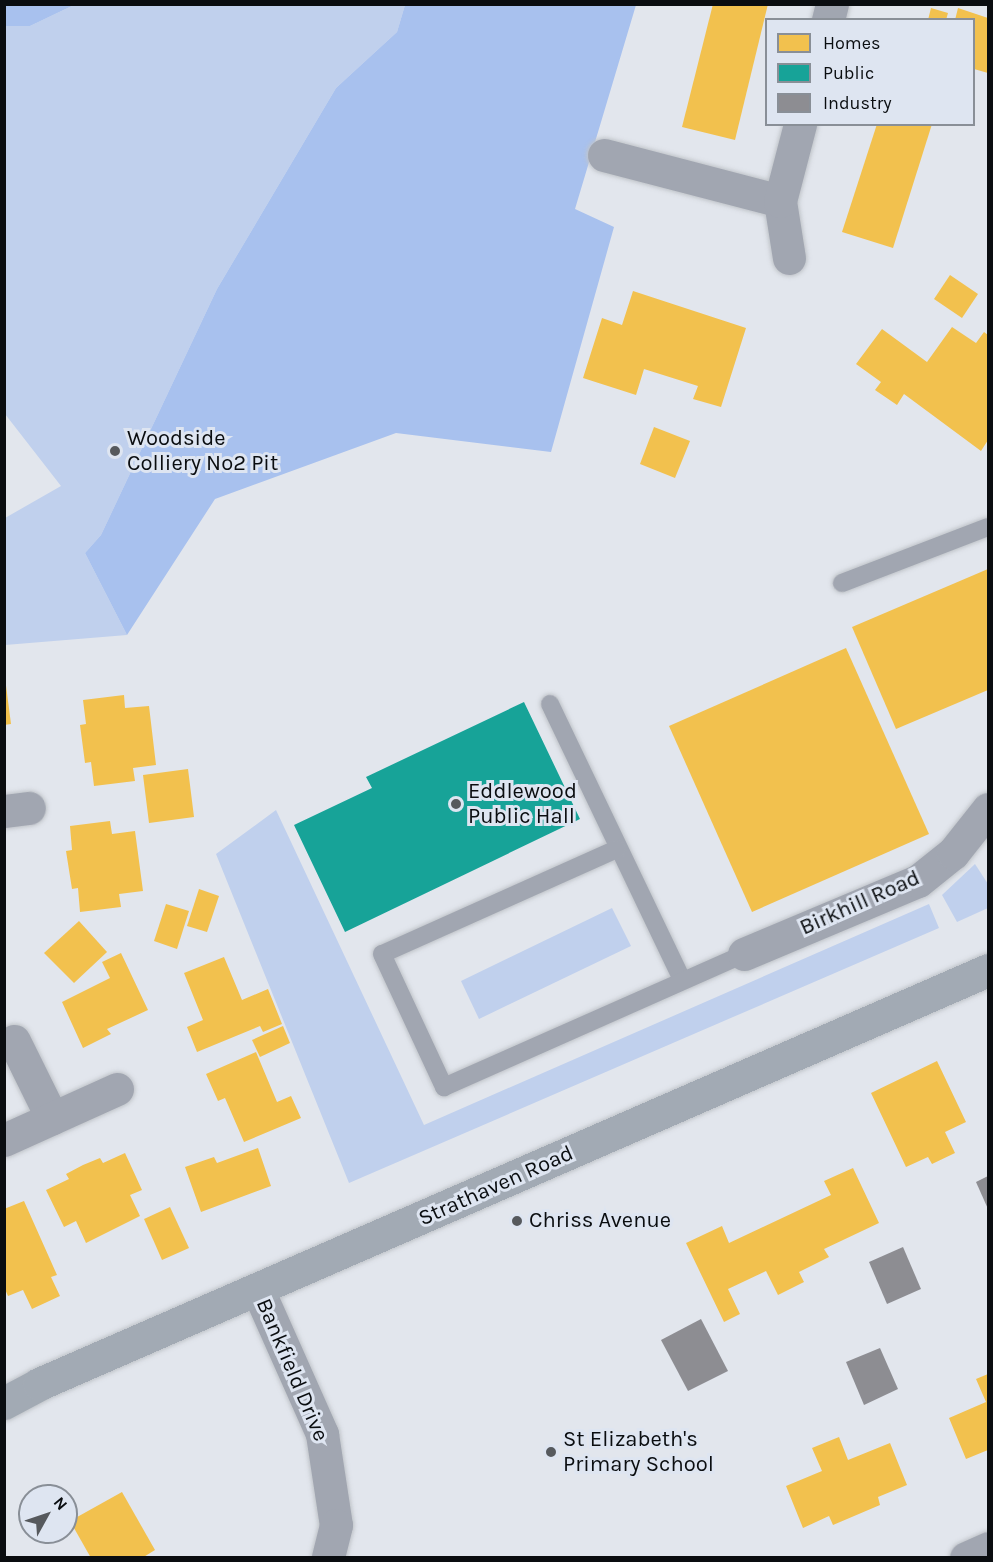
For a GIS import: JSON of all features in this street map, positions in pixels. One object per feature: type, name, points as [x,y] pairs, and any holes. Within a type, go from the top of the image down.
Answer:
[{"type":"main road","name":"Strathaven Road","points":[[4,1403],[39,1384],[988,970]]},
{"type":"street","points":[[789,258],[780,201],[800,126]]},
{"type":"street","points":[[604,155],[780,201]]},
{"type":"street","name":"Birkhill Road","points":[[744,954],[918,881],[954,853],[988,808]]},
{"type":"street","points":[[14,1041],[52,1118]]},
{"type":"street","points":[[4,1140],[117,1089]]},
{"type":"street","name":"Bankfield Drive","points":[[258,1290],[322,1434],[336,1525],[328,1557]]},
{"type":"street","points":[[966,1557],[988,1548]]},
{"type":"lane","points":[[842,583],[988,527]]},
{"type":"lane","points":[[550,704],[617,849],[682,980]]},
{"type":"lane","points":[[617,849],[382,954],[444,1087],[744,954]]},
{"type":"shaded area","points":[[4,5],[74,5],[30,26],[5,26]]},
{"type":"shaded area","points":[[74,5],[405,5],[397,32],[336,88],[217,289],[101,535],[85,553],[127,635],[5,645],[5,518],[61,486],[5,414],[5,26],[30,26]]},
{"type":"shaded area","points":[[405,5],[636,5],[575,209],[614,227],[551,452],[396,433],[215,499],[127,635],[85,553],[101,535],[217,289],[336,88],[397,32]]},
{"type":"shaded area","points":[[276,810],[424,1125],[929,904],[939,928],[349,1183],[216,854]]},
{"type":"shaded area","points":[[975,864],[988,884],[988,908],[957,922],[942,895]]},
{"type":"shaded area","points":[[612,908],[631,946],[479,1019],[461,981]]},
{"type":"building: Homes","points":[[713,4],[768,4],[735,140],[682,127]]},
{"type":"building: Homes","points":[[931,8],[948,13],[947,18],[928,18]]},
{"type":"building: Homes","points":[[958,8],[988,18],[988,73],[975,69],[975,18],[956,18]]},
{"type":"building: Homes","points":[[876,126],[931,126],[893,248],[842,232]]},
{"type":"building: Homes","points":[[950,275],[978,294],[962,318],[934,299]]},
{"type":"building: Homes","points":[[633,291],[746,328],[721,407],[693,399],[698,386],[644,369],[636,395],[583,378],[602,318],[622,325]]},
{"type":"building: Homes","points":[[952,327],[976,343],[984,332],[988,335],[988,440],[981,451],[904,394],[897,405],[875,390],[881,382],[856,364],[882,329],[927,362]]},
{"type":"building: Homes","points":[[654,427],[690,441],[675,478],[640,464]]},
{"type":"building: Homes","points":[[988,569],[988,690],[896,729],[852,627]]},
{"type":"building: Homes","points":[[846,648],[929,834],[752,912],[669,726]]},
{"type":"building: Homes","points":[[4,670],[11,724],[4,725]]},
{"type":"building: Homes","points":[[124,695],[125,708],[149,706],[156,765],[133,768],[135,781],[94,786],[91,762],[85,763],[80,725],[86,724],[83,700]]},
{"type":"building: Homes","points":[[188,769],[194,817],[149,823],[143,775]]},
{"type":"building: Homes","points":[[110,821],[112,834],[135,831],[143,891],[119,894],[121,907],[80,912],[78,888],[72,889],[66,851],[72,850],[70,826]]},
{"type":"building: Homes","points":[[199,889],[219,896],[207,932],[187,926]]},
{"type":"building: Homes","points":[[166,904],[189,911],[177,949],[154,941]]},
{"type":"building: Homes","points":[[79,921],[107,952],[74,983],[44,953]]},
{"type":"building: Homes","points":[[121,953],[148,1010],[107,1029],[111,1034],[83,1048],[62,1002],[110,978],[102,962]]},
{"type":"building: Homes","points":[[224,957],[242,1000],[268,989],[282,1024],[263,1032],[260,1026],[197,1052],[187,1027],[203,1020],[184,973]]},
{"type":"building: Homes","points":[[283,1026],[290,1043],[260,1057],[252,1040]]},
{"type":"building: Homes","points":[[256,1052],[277,1102],[291,1096],[301,1118],[244,1142],[225,1098],[218,1101],[206,1074]]},
{"type":"building: Homes","points":[[937,1061],[966,1122],[945,1132],[955,1153],[932,1164],[928,1157],[906,1167],[871,1093]]},
{"type":"building: Homes","points":[[258,1148],[271,1186],[201,1212],[185,1167],[214,1157],[217,1163]]},
{"type":"building: Homes","points":[[125,1153],[142,1190],[130,1195],[140,1216],[86,1243],[76,1221],[64,1227],[46,1190],[69,1179],[66,1174],[83,1165],[100,1158],[103,1163]]},
{"type":"building: Homes","points":[[853,1168],[879,1223],[824,1249],[829,1257],[799,1272],[804,1282],[778,1295],[766,1271],[728,1289],[740,1314],[724,1322],[686,1243],[722,1226],[729,1243],[831,1195],[824,1181]]},
{"type":"building: Homes","points":[[24,1201],[57,1275],[51,1277],[60,1296],[32,1309],[23,1290],[8,1296],[4,1287],[4,1209]]},
{"type":"building: Homes","points":[[170,1207],[189,1248],[162,1260],[144,1219]]},
{"type":"building: Homes","points":[[988,1374],[988,1450],[966,1459],[949,1418],[986,1402],[976,1379]]},
{"type":"building: Homes","points":[[839,1437],[848,1460],[890,1443],[907,1485],[878,1497],[880,1505],[833,1525],[829,1516],[803,1528],[786,1486],[822,1471],[812,1448]]},
{"type":"building: Homes","points":[[122,1492],[155,1550],[142,1558],[91,1558],[78,1535],[78,1517]]},
{"type":"building: Public","name":"Eddlewood Public Hall","points":[[524,702],[580,819],[345,932],[294,825],[372,788],[366,777]]},
{"type":"building: Industry","points":[[988,1176],[988,1209],[976,1182]]},
{"type":"building: Industry","points":[[903,1247],[921,1289],[887,1304],[869,1262]]},
{"type":"building: Industry","points":[[701,1319],[728,1371],[688,1391],[661,1340]]},
{"type":"building: Industry","points":[[880,1348],[898,1389],[864,1405],[846,1362]]},
{"type":"place","name":"Woodside Colliery No2 Pit","points":[[115,451]]},
{"type":"place","name":"Eddlewood Public Hall","points":[[456,804]]},
{"type":"place","name":"Chriss Avenue","points":[[517,1221]]},
{"type":"place","name":"St Elizabeth's Primary School","points":[[551,1452]]}]
